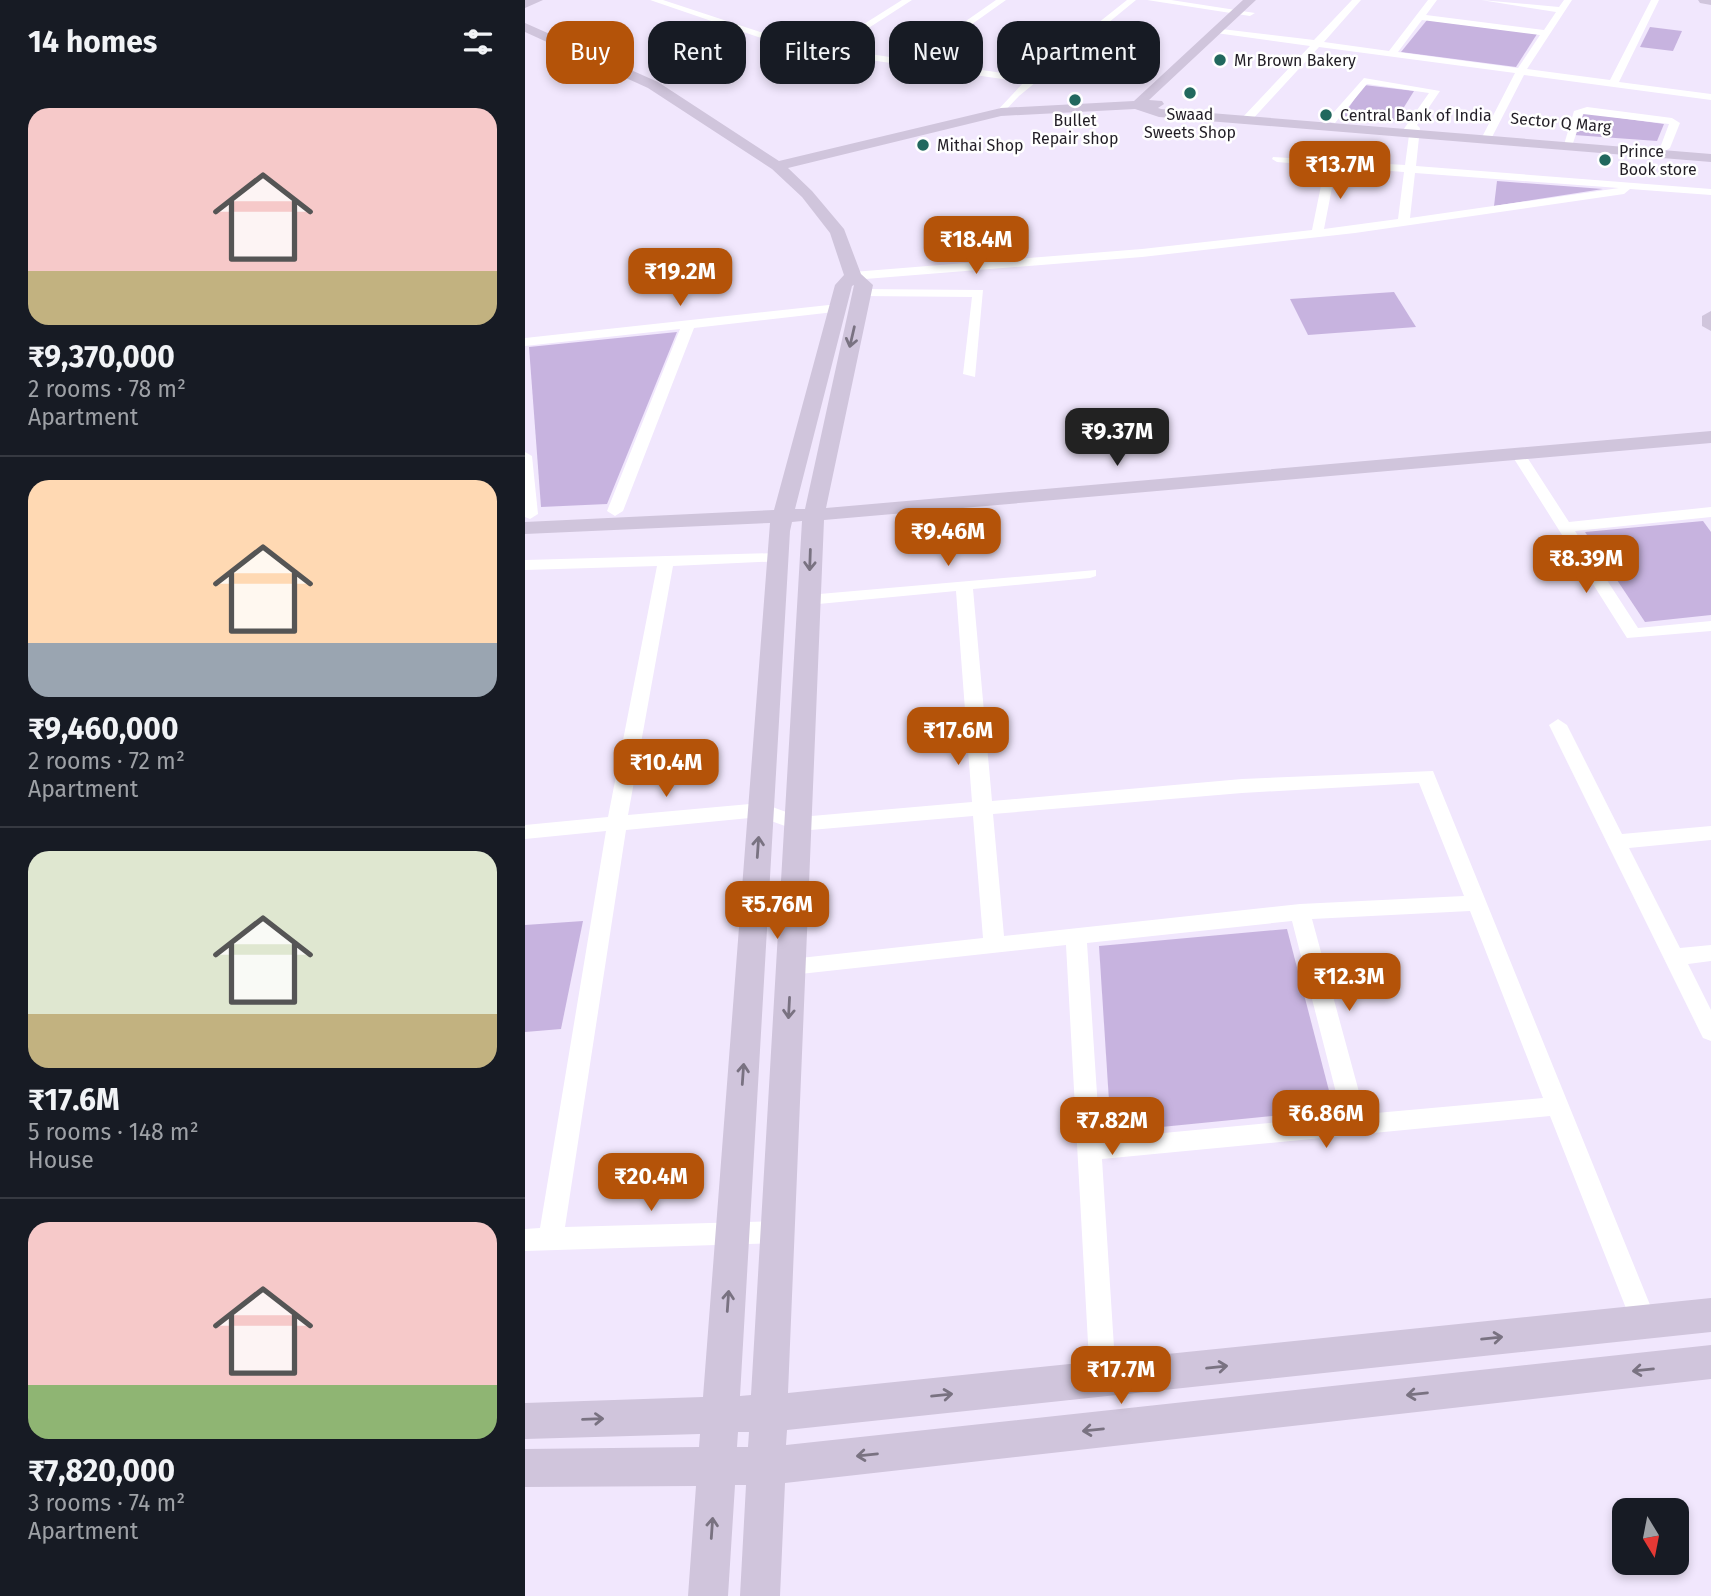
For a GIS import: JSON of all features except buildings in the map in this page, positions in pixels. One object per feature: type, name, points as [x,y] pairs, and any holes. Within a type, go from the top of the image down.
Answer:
[{"type":"street","points":[[525,4],[537,0]]},
{"type":"street","points":[[654,0],[760,35]]},
{"type":"street","points":[[875,21],[908,0]]},
{"type":"street","points":[[972,21],[1002,0]]},
{"type":"street","points":[[1106,21],[1132,0]]},
{"type":"street","points":[[1151,0],[1246,8]]},
{"type":"street","points":[[1139,107],[1141,100],[1216,30],[1246,8],[1263,0]]},
{"type":"street","points":[[1248,117],[1357,0]]},
{"type":"street","points":[[1392,54],[1433,0]]},
{"type":"street","points":[[1485,0],[1561,10]]},
{"type":"street","points":[[1487,136],[1521,71],[1567,0]]},
{"type":"street","points":[[1613,84],[1655,0]]},
{"type":"street","points":[[1704,0],[1711,1]]},
{"type":"street","points":[[777,166],[1000,112],[1139,107],[1159,103],[1188,70],[1231,32],[1246,8]]},
{"type":"street","points":[[1420,17],[1546,33]]},
{"type":"street","points":[[525,27],[653,85],[777,166],[807,194],[838,232],[857,284],[815,508],[808,600],[760,1596]]},
{"type":"street","points":[[1216,30],[1711,97]]},
{"type":"street","points":[[1331,121],[1364,81],[1435,91],[1411,130],[1404,222]]},
{"type":"street","points":[[1000,112],[1029,84]]},
{"type":"street","points":[[1159,103],[1165,108],[1248,117],[1568,143],[1711,158]]},
{"type":"street","points":[[1139,107],[1159,113],[1331,121],[1411,130]]},
{"type":"street","points":[[1568,143],[1579,111],[1587,110],[1672,121],[1675,123],[1665,148]]},
{"type":"street","name":"Sector Q Marg","points":[[1568,143],[1711,151]]},
{"type":"street","points":[[1276,159],[1711,192]]},
{"type":"street","points":[[1317,233],[1331,163]]},
{"type":"street","points":[[708,1596],[777,558],[785,510],[844,285],[1404,222],[1624,191],[1626,186]]},
{"type":"street","points":[[857,284],[979,293],[970,374]]},
{"type":"street","points":[[525,342],[838,308]]},
{"type":"street","points":[[1711,316],[1711,326]]},
{"type":"street","points":[[615,511],[689,324]]},
{"type":"street","points":[[1196,476],[1711,424]]},
{"type":"street","points":[[527,519],[815,508],[1711,437]]},
{"type":"street","points":[[1518,454],[1633,634],[1711,626]]},
{"type":"street","points":[[525,456],[527,519]]},
{"type":"street","points":[[527,519],[615,511],[785,510]]},
{"type":"street","points":[[1565,527],[1710,514]]},
{"type":"street","points":[[525,565],[777,558]]},
{"type":"street","points":[[551,1239],[617,824],[666,561]]},
{"type":"street","points":[[808,600],[1090,573]]},
{"type":"street","points":[[964,586],[994,946]]},
{"type":"street","points":[[1558,725],[1711,1032]]},
{"type":"street","points":[[525,832],[761,810],[799,824],[1242,786],[1426,775],[1644,1322]]},
{"type":"street","points":[[1615,842],[1711,832]]},
{"type":"street","points":[[792,967],[1300,912],[1478,903]]},
{"type":"street","points":[[1300,912],[1356,1125]]},
{"type":"street","points":[[1076,937],[1104,1379]]},
{"type":"street","points":[[1673,957],[1711,953]]},
{"type":"street","points":[[1089,1150],[1558,1106]]},
{"type":"street","points":[[525,1240],[779,1232]]},
{"type":"street","points":[[525,1421],[770,1413],[1711,1315]]},
{"type":"street","points":[[525,1468],[767,1466],[1711,1362]]},
{"type":"shaded area","points":[[1427,20],[1537,34],[1516,67],[1401,52]]},
{"type":"shaded area","points":[[1650,27],[1682,31],[1673,51],[1640,47]]},
{"type":"shaded area","points":[[1364,85],[1414,91],[1396,120],[1343,116]]},
{"type":"shaded area","points":[[1584,113],[1664,124],[1657,141],[1574,135]]},
{"type":"shaded area","points":[[1497,181],[1603,189],[1494,206]]},
{"type":"shaded area","points":[[1394,292],[1416,327],[1308,335],[1290,299]]},
{"type":"shaded area","points":[[677,332],[607,504],[541,507],[529,347]]},
{"type":"shaded area","points":[[1703,521],[1711,532],[1711,615],[1645,622],[1585,532]]},
{"type":"shaded area","points":[[583,921],[561,1029],[525,1032],[525,925]]},
{"type":"shaded area","points":[[1287,929],[1334,1110],[1111,1132],[1099,946]]},
{"type":"place","name":"Mr Brown Bakery","points":[[1220,60]]},
{"type":"place","name":"Swaad Sweets Shop","points":[[1190,93]]},
{"type":"place","name":"Bullet Repair shop","points":[[1075,100]]},
{"type":"place","name":"Central Bank of India","points":[[1326,115]]},
{"type":"place","name":"Mithai Shop","points":[[923,145]]},
{"type":"place","name":"Prince Book store","points":[[1605,160]]}]
